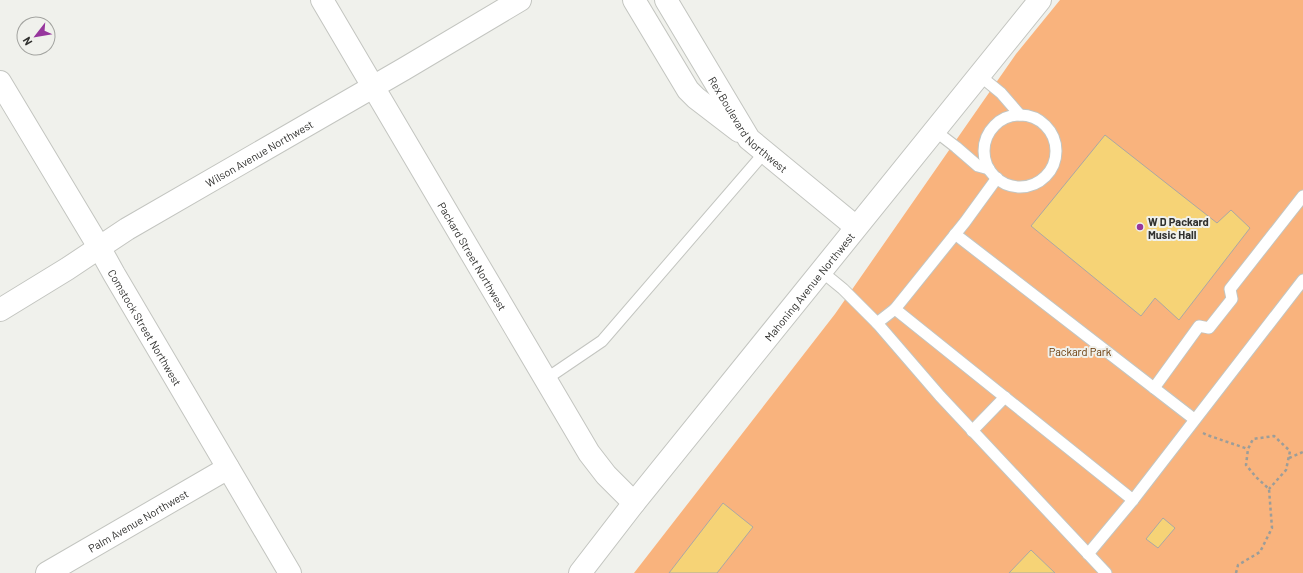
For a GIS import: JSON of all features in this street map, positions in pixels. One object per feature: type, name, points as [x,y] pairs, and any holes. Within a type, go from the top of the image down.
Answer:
[{"type":"street","name":"Packard Street Northwest","points":[[322,0],[589,453],[606,475],[634,503]]},
{"type":"street","name":"Wilson Avenue Northwest","points":[[0,310],[67,269],[127,228],[404,69],[520,0]]},
{"type":"street","points":[[634,0],[688,90],[696,98],[757,145]]},
{"type":"street","name":"Rex Boulevard Northwest","points":[[666,0],[757,145],[856,227]]},
{"type":"street","name":"Mahoning Avenue Northwest","points":[[580,573],[634,503],[821,270],[1040,0]]},
{"type":"street","name":"Comstock Street Northwest","points":[[0,82],[99,247],[290,573]]},
{"type":"street","name":"Palm Avenue Northwest","points":[[47,573],[228,468]]},
{"type":"lane","points":[[979,75],[1001,93],[1020,115]]},
{"type":"lane","points":[[1020,115],[1031,116],[1041,121],[1049,129],[1054,139],[1056,150],[1055,161],[1050,171],[1042,179],[1032,185],[1020,187],[1014,186],[997,178],[989,169],[985,157],[985,144],[989,133],[997,123],[1008,117],[1020,115]]},
{"type":"lane","points":[[934,130],[978,166],[989,169]]},
{"type":"lane","points":[[546,379],[602,341],[757,145]]},
{"type":"lane","points":[[877,323],[895,309],[955,234],[997,178]]},
{"type":"lane","points":[[1154,388],[1199,326],[1208,328],[1232,299],[1230,289],[1303,196]]},
{"type":"lane","points":[[955,234],[1154,388],[1193,421]]},
{"type":"lane","points":[[821,270],[843,289],[877,323],[972,431],[1106,573]]},
{"type":"lane","points":[[1088,554],[1133,500],[1303,280]]},
{"type":"lane","points":[[895,309],[1133,500]]},
{"type":"lane","points":[[972,431],[1005,397]]},
{"type":"path","points":[[1193,421],[1206,435],[1248,449]]},
{"type":"path","points":[[1236,573],[1238,565],[1260,552],[1272,528],[1269,490],[1246,465],[1248,449],[1253,439],[1274,436],[1290,452],[1286,470],[1269,490]]},
{"type":"path","points":[[1289,458],[1303,452]]},
{"type":"green space","name":"Packard Park","points":[[1060,0],[1303,0],[1303,573],[634,573],[835,314],[1016,54]]},
{"type":"building","name":"W D Packard Music Hall","points":[[1105,135],[1217,223],[1231,210],[1250,228],[1179,320],[1155,298],[1141,316],[1031,226]]},
{"type":"building","points":[[723,503],[753,527],[717,573],[669,573]]},
{"type":"building","points":[[1163,518],[1175,528],[1158,548],[1146,539]]},
{"type":"building","points":[[1031,550],[1055,573],[1009,573]]},
{"type":"place","name":"W D Packard Music Hall","points":[[1140,227]]}]
